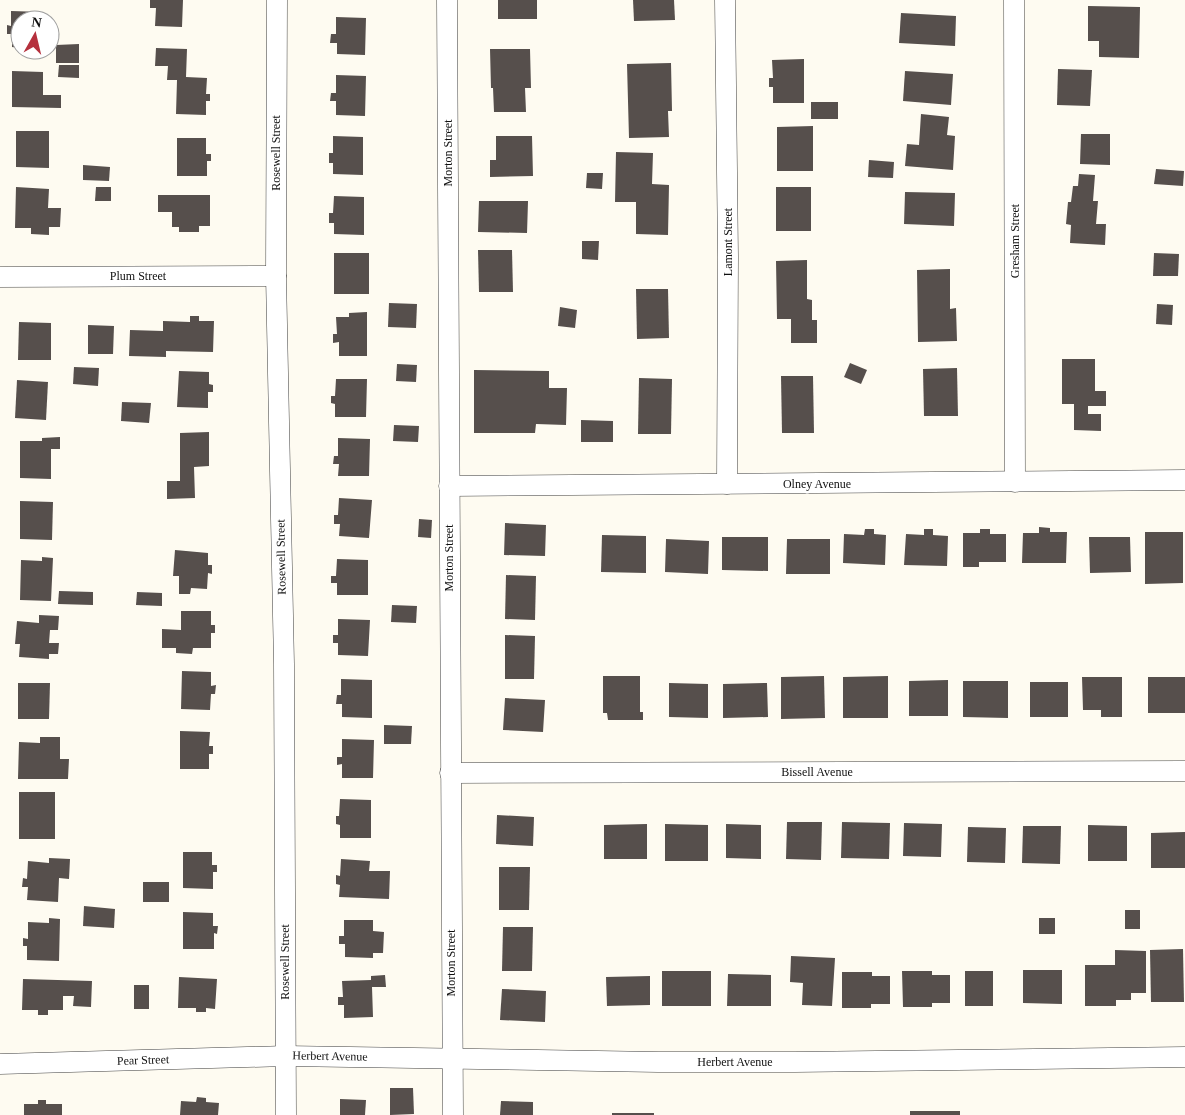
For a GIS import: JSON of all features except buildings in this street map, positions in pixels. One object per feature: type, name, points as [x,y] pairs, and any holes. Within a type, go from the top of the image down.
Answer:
[{"type":"street","name":"Rosewell Street","points":[[277,0],[276,276],[284,664],[286,1115]]},
{"type":"street","name":"Morton Street","points":[[447,0],[451,1058],[453,1115]]},
{"type":"street","name":"Lamont Street","points":[[725,0],[728,257],[727,484]]},
{"type":"street","name":"Gresham Street","points":[[1014,0],[1015,482]]},
{"type":"street","name":"Plum Street","points":[[0,277],[276,276]]},
{"type":"street","name":"Olney Avenue","points":[[449,486],[1185,480]]},
{"type":"street","name":"Bissell Avenue","points":[[450,773],[1185,771]]},
{"type":"street","name":"Herbert Avenue","points":[[286,1056],[658,1062],[1185,1058]]},
{"type":"street","name":"Pear Street","points":[[0,1064],[286,1056]]}]
